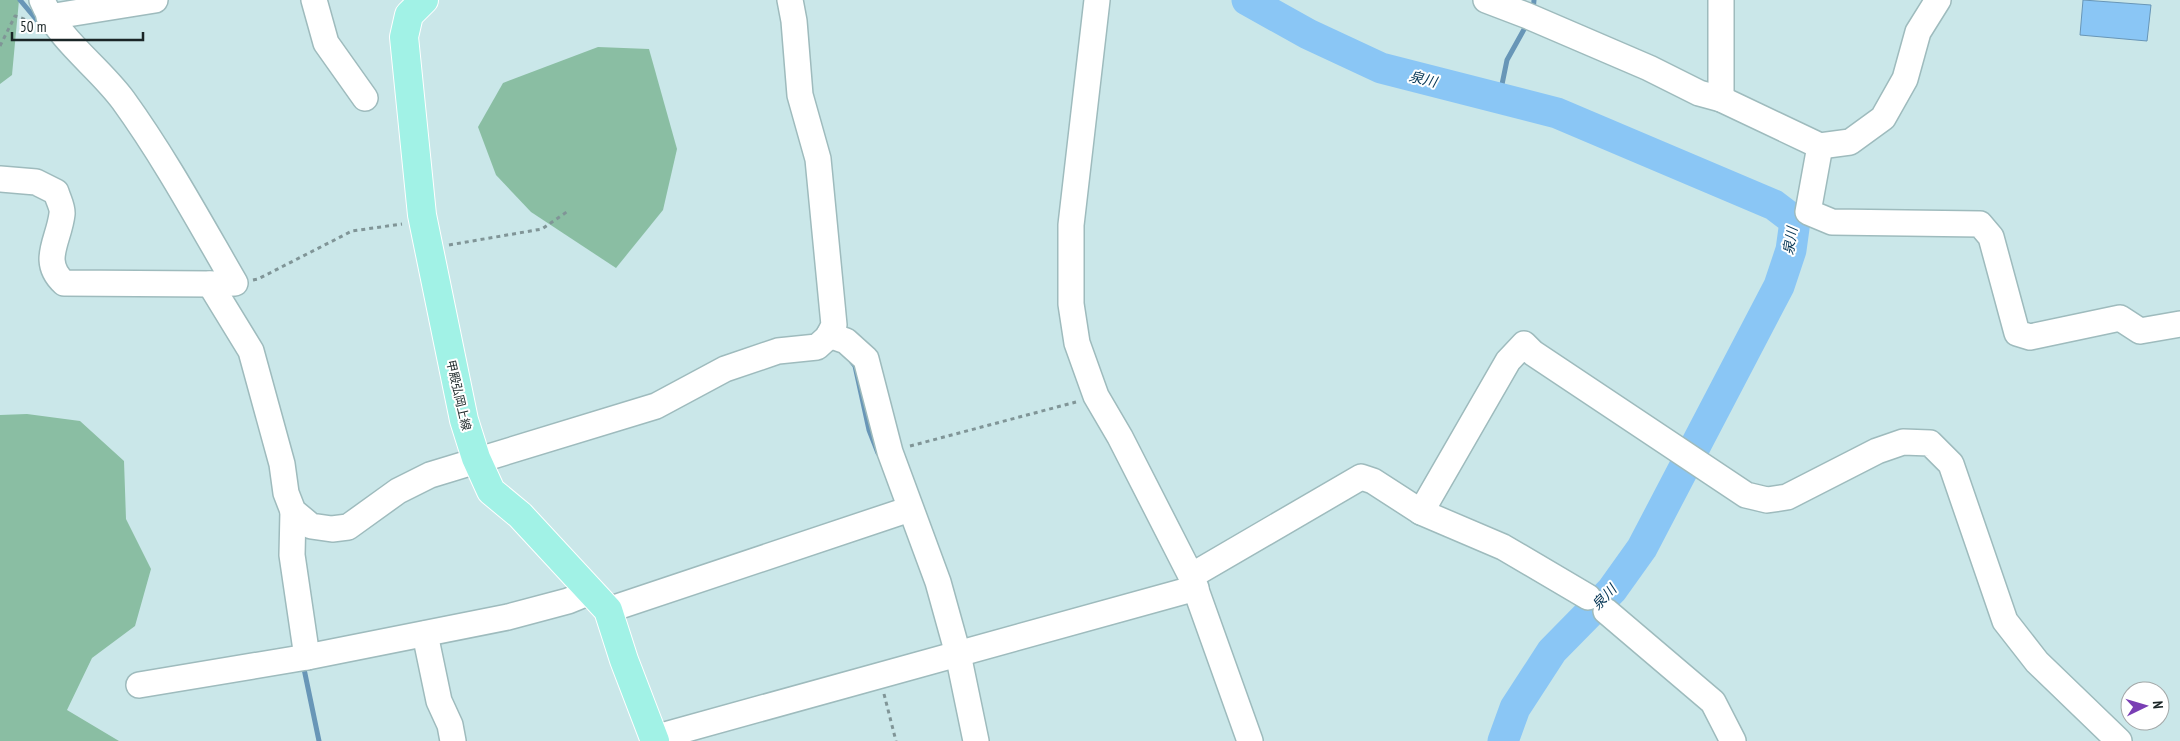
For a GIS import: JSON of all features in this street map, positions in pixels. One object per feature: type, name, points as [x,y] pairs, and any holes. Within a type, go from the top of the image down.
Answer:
[{"type":"main road","name":"甲殿弘岡上線","points":[[424,0],[409,15],[404,38],[423,221],[464,420],[475,455],[491,491],[520,515],[599,601],[654,739]]},
{"type":"street","points":[[39,13],[155,0]]},
{"type":"street","points":[[314,0],[326,43],[365,98]]},
{"type":"street","points":[[293,511],[311,526],[332,529],[348,527],[398,491],[475,455],[656,406],[725,370],[778,351],[817,347],[826,339],[834,325],[818,159],[800,95],[790,0]]},
{"type":"street","points":[[1097,0],[1071,225],[1071,304],[1077,343],[1096,396],[1120,437],[1193,582],[1250,741]]},
{"type":"street","points":[[1486,0],[1532,17],[1649,68],[1699,93],[1721,99],[1820,146],[1850,142],[1883,118],[1905,79],[1918,32],[1938,0]]},
{"type":"street","points":[[1721,0],[1721,99]]},
{"type":"street","points":[[39,13],[121,98],[155,146],[222,284],[251,351],[282,464],[286,493],[293,511],[292,554],[300,659]]},
{"type":"street","points":[[1820,146],[1808,212],[1832,222],[1980,224],[1991,237],[2016,333],[2030,337],[2120,318],[2140,331],[2180,324]]},
{"type":"street","points":[[0,179],[36,182],[56,192],[63,212],[51,261],[54,274],[64,283],[222,284]]},
{"type":"street","points":[[826,339],[846,341],[866,359],[890,452],[901,512],[938,582],[950,656],[976,741]]},
{"type":"street","points":[[1421,512],[1508,361],[1524,344],[1533,353],[1746,495],[1767,500],[1787,497],[1877,451],[1903,442],[1930,443],[1951,464],[2005,622],[2037,662],[2119,741]]},
{"type":"street","points":[[654,739],[878,674],[950,656],[1193,582],[1361,477],[1372,481],[1421,512],[1503,547],[1597,604],[1713,702],[1733,741]]},
{"type":"street","points":[[139,685],[300,659],[508,617],[568,600],[599,601],[901,512]]},
{"type":"street","points":[[425,634],[439,701],[450,725],[453,741]]},
{"type":"path","points":[[0,46],[15,16],[39,13]]},
{"type":"path","points":[[428,248],[542,229],[568,211]]},
{"type":"path","points":[[222,284],[258,279],[352,231],[423,221]]},
{"type":"path","points":[[890,452],[1096,396]]},
{"type":"path","points":[[878,674],[896,741]]},
{"type":"green space","points":[[0,0],[19,0],[12,75],[0,84]]},
{"type":"green space","points":[[598,47],[649,49],[677,149],[663,210],[616,268],[531,212],[496,175],[478,127],[503,83]]},
{"type":"green space","points":[[27,414],[80,421],[124,461],[126,519],[151,569],[135,626],[92,658],[67,710],[119,741],[0,741],[0,415]]},
{"type":"water","points":[[2083,0],[2151,5],[2147,41],[2080,35]]},
{"type":"waterway","points":[[20,0],[41,25]]},
{"type":"waterway","name":"泉川","points":[[1247,0],[1308,34],[1381,68],[1557,113],[1774,205],[1795,221],[1791,250],[1779,286],[1642,548],[1612,590],[1552,651],[1515,708],[1503,741]]},
{"type":"waterway","points":[[1533,12],[1534,0]]},
{"type":"waterway","points":[[1499,99],[1507,60],[1527,24]]},
{"type":"waterway","points":[[851,361],[855,366],[869,430],[878,453]]},
{"type":"waterway","points":[[303,664],[319,741]]}]
